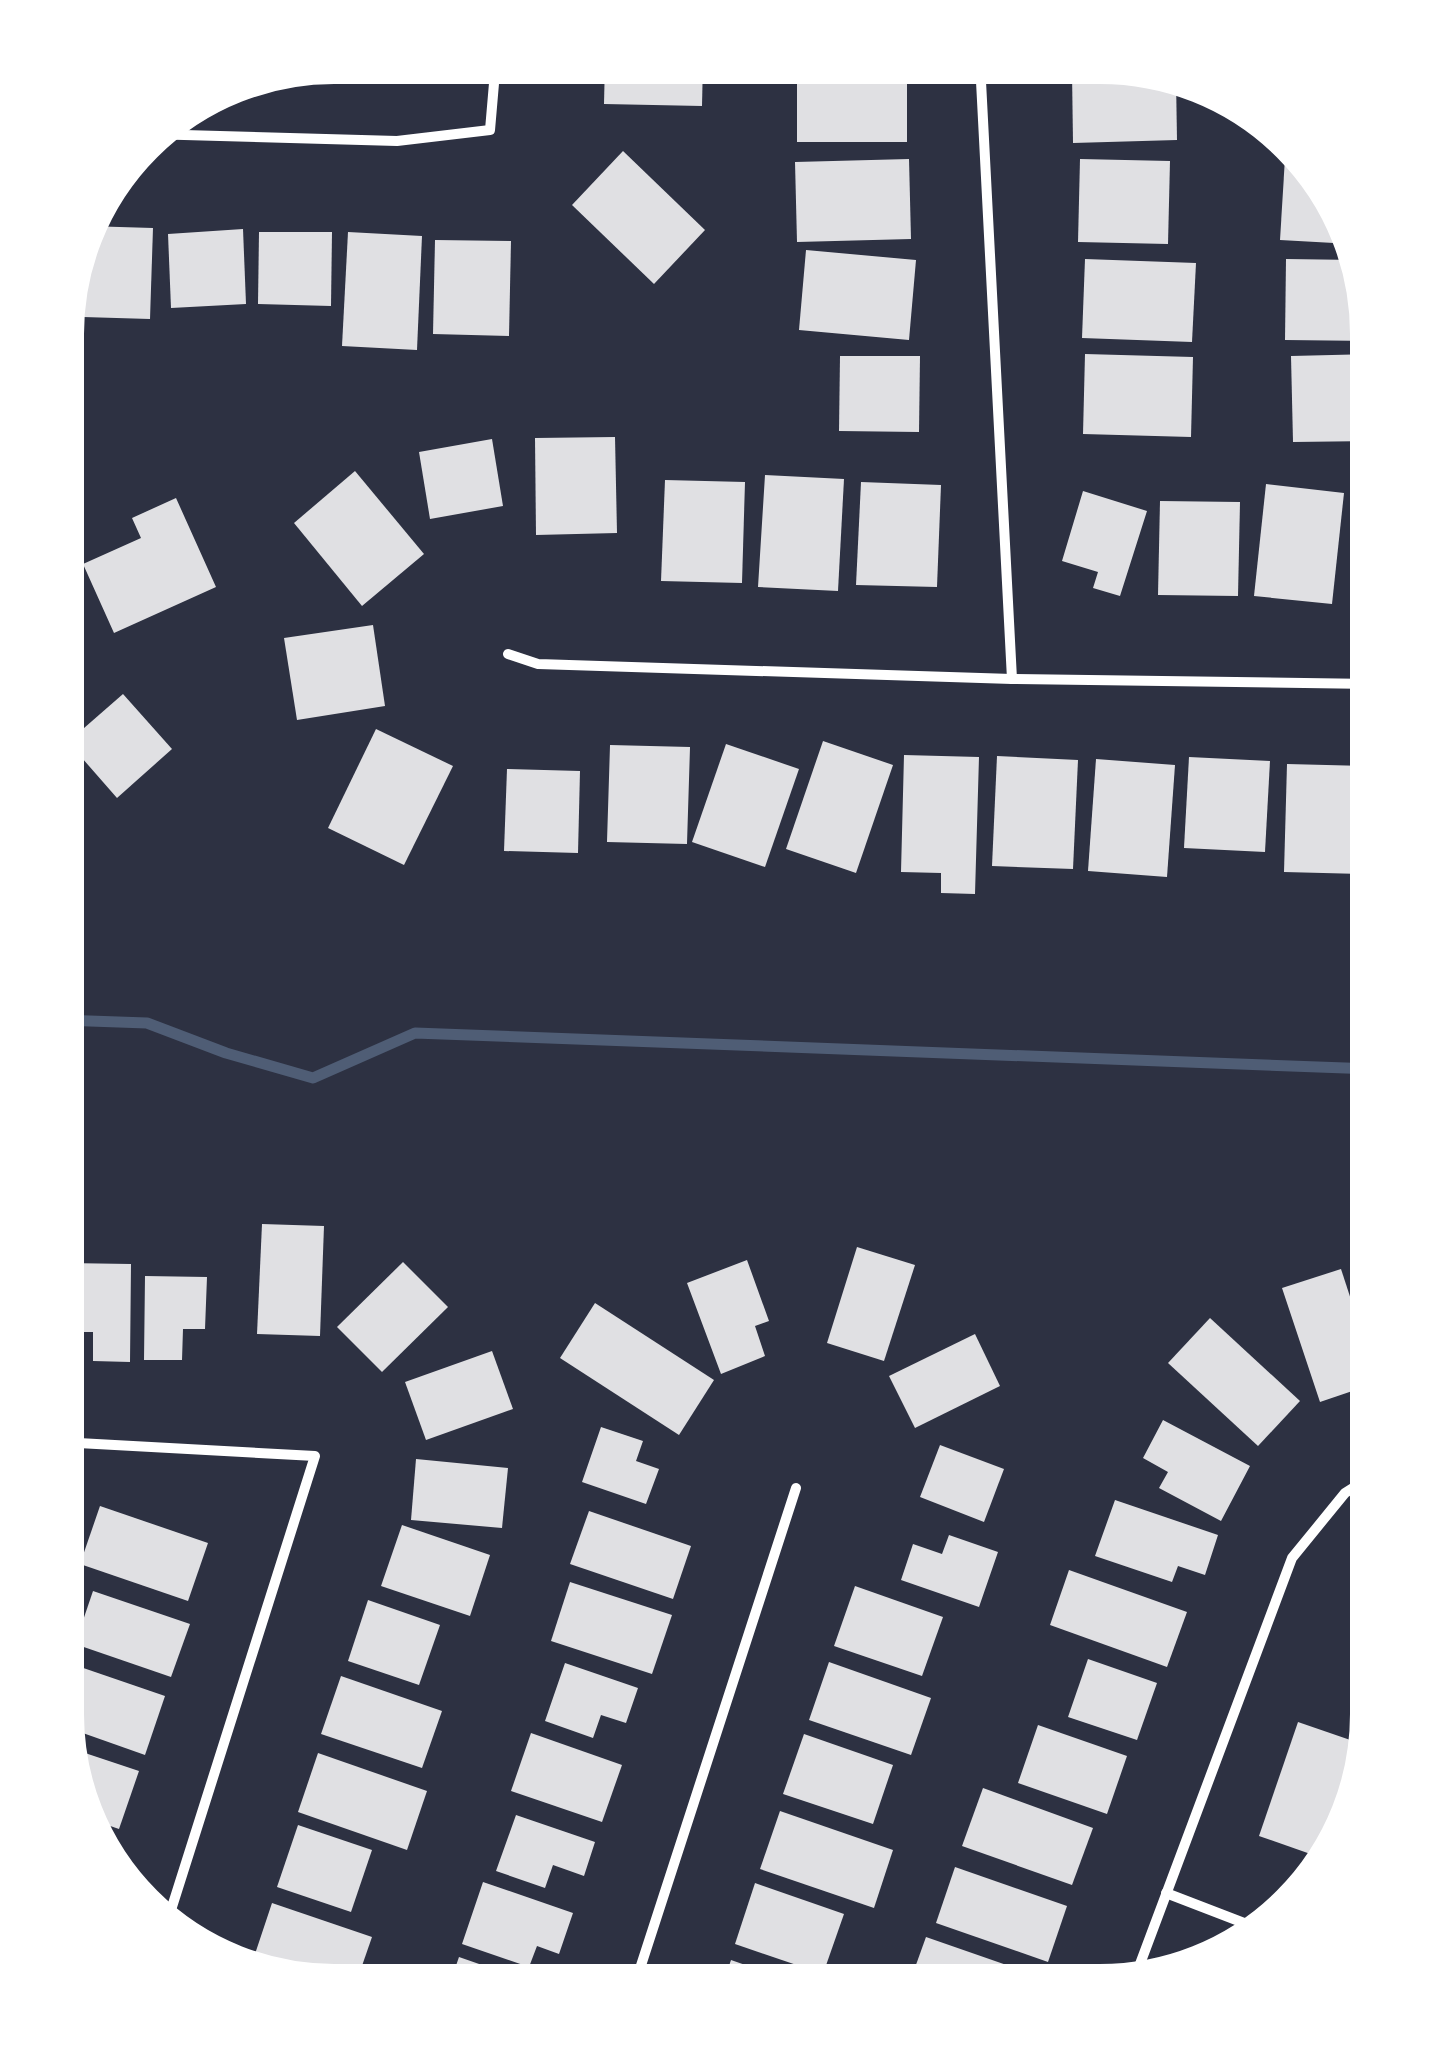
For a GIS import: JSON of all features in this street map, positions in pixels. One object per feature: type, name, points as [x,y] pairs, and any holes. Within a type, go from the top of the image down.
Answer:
[{"type":"street","points":[[173,135],[397,141],[490,130],[494,78]]},
{"type":"street","points":[[981,78],[1012,679]]},
{"type":"street","points":[[508,654],[538,664],[1012,679],[1356,684]]},
{"type":"street","points":[[78,1443],[315,1456],[171,1912]]},
{"type":"street","points":[[1139,1967],[1292,1558],[1345,1493],[1355,1487]]},
{"type":"street","points":[[640,1970],[796,1488]]},
{"type":"street","points":[[1166,1893],[1246,1924]]},
{"type":"building","points":[[605,78],[703,78],[702,106],[604,104]]},
{"type":"building","points":[[797,78],[907,78],[907,142],[797,142]]},
{"type":"building","points":[[1072,78],[1133,80],[1176,89],[1177,140],[1073,143]]},
{"type":"building","points":[[623,151],[705,230],[654,284],[572,205]]},
{"type":"building","points":[[1285,158],[1312,191],[1339,243],[1280,240]]},
{"type":"building","points":[[909,159],[911,239],[797,242],[795,162]]},
{"type":"building","points":[[1080,159],[1170,161],[1168,244],[1078,242]]},
{"type":"building","points":[[101,226],[153,228],[150,319],[83,317],[86,267]]},
{"type":"building","points":[[243,229],[246,304],[171,308],[168,234]]},
{"type":"building","points":[[259,232],[332,232],[331,306],[258,304]]},
{"type":"building","points":[[348,232],[422,236],[417,350],[342,346]]},
{"type":"building","points":[[435,240],[511,241],[509,336],[433,334]]},
{"type":"building","points":[[806,250],[916,260],[909,340],[799,330]]},
{"type":"building","points":[[1085,259],[1196,263],[1192,342],[1082,338]]},
{"type":"building","points":[[1286,259],[1345,260],[1356,341],[1285,340]]},
{"type":"building","points":[[1085,354],[1193,357],[1191,437],[1083,434]]},
{"type":"building","points":[[1356,354],[1356,441],[1293,442],[1291,356]]},
{"type":"building","points":[[840,356],[920,356],[919,432],[839,431]]},
{"type":"building","points":[[615,437],[617,533],[536,535],[535,438]]},
{"type":"building","points":[[492,439],[503,506],[430,519],[419,452]]},
{"type":"building","points":[[355,471],[424,554],[362,606],[294,523]]},
{"type":"building","points":[[765,475],[844,479],[838,591],[758,587]]},
{"type":"building","points":[[665,480],[745,482],[742,583],[661,581]]},
{"type":"building","points":[[861,482],[941,485],[937,587],[856,585]]},
{"type":"building","points":[[1266,484],[1344,493],[1332,604],[1254,596]]},
{"type":"building","points":[[1083,491],[1147,511],[1120,596],[1093,588],[1098,572],[1062,561]]},
{"type":"building","points":[[1355,495],[1356,495],[1356,603]]},
{"type":"building","points":[[176,498],[216,587],[114,633],[83,564],[141,538],[132,518]]},
{"type":"building","points":[[1160,501],[1240,502],[1238,596],[1158,595]]},
{"type":"building","points":[[373,625],[385,706],[297,720],[284,638]]},
{"type":"building","points":[[123,694],[172,749],[117,798],[78,753],[78,733]]},
{"type":"building","points":[[376,729],[453,766],[404,865],[328,828]]},
{"type":"building","points":[[823,741],[893,765],[856,873],[786,849]]},
{"type":"building","points":[[726,744],[799,769],[765,867],[692,842]]},
{"type":"building","points":[[610,745],[690,747],[687,844],[607,842]]},
{"type":"building","points":[[904,755],[979,757],[975,894],[941,893],[941,873],[901,872]]},
{"type":"building","points":[[997,756],[1078,760],[1073,869],[992,866]]},
{"type":"building","points":[[1189,757],[1270,761],[1265,852],[1184,848]]},
{"type":"building","points":[[1096,759],[1175,765],[1167,877],[1088,871]]},
{"type":"building","points":[[1287,764],[1356,766],[1356,874],[1284,872]]},
{"type":"building","points":[[507,769],[580,771],[578,853],[504,851]]},
{"type":"building","points":[[262,1224],[324,1226],[320,1336],[257,1334]]},
{"type":"building","points":[[857,1247],[915,1265],[884,1361],[827,1343]]},
{"type":"building","points":[[747,1260],[769,1321],[755,1326],[765,1356],[721,1374],[687,1283]]},
{"type":"building","points":[[403,1262],[448,1307],[382,1372],[337,1327]]},
{"type":"building","points":[[78,1263],[131,1264],[130,1362],[93,1361],[93,1332],[78,1332]]},
{"type":"building","points":[[1341,1269],[1355,1313],[1355,1390],[1320,1402],[1282,1288]]},
{"type":"building","points":[[145,1276],[207,1277],[205,1329],[183,1329],[182,1360],[144,1360]]},
{"type":"building","points":[[595,1303],[714,1380],[679,1435],[560,1358]]},
{"type":"building","points":[[1210,1318],[1300,1401],[1258,1446],[1168,1363]]},
{"type":"building","points":[[975,1334],[1000,1386],[915,1428],[889,1376]]},
{"type":"building","points":[[492,1351],[513,1409],[426,1440],[405,1382]]},
{"type":"building","points":[[1163,1420],[1250,1466],[1221,1521],[1159,1488],[1168,1472],[1143,1458]]},
{"type":"building","points":[[601,1427],[643,1441],[636,1461],[659,1469],[646,1504],[582,1482]]},
{"type":"building","points":[[940,1445],[1004,1469],[984,1522],[920,1497]]},
{"type":"building","points":[[416,1459],[508,1468],[502,1528],[411,1520]]},
{"type":"building","points":[[1115,1500],[1218,1535],[1205,1575],[1178,1566],[1172,1582],[1095,1556]]},
{"type":"building","points":[[100,1506],[208,1543],[188,1601],[80,1564]]},
{"type":"building","points":[[589,1511],[691,1546],[673,1599],[570,1564]]},
{"type":"building","points":[[402,1525],[490,1555],[470,1616],[381,1586]]},
{"type":"building","points":[[949,1535],[998,1552],[979,1607],[901,1580],[913,1544],[942,1554]]},
{"type":"building","points":[[1069,1570],[1187,1612],[1167,1667],[1050,1625]]},
{"type":"building","points":[[570,1582],[672,1615],[652,1674],[551,1641]]},
{"type":"building","points":[[855,1586],[943,1617],[922,1676],[834,1646]]},
{"type":"building","points":[[93,1591],[190,1624],[171,1677],[78,1645]]},
{"type":"building","points":[[368,1600],[440,1625],[419,1685],[348,1661]]},
{"type":"building","points":[[1088,1659],[1157,1683],[1137,1740],[1068,1717]]},
{"type":"building","points":[[829,1662],[931,1698],[911,1755],[809,1720]]},
{"type":"building","points":[[565,1663],[638,1688],[626,1723],[601,1715],[593,1738],[545,1721]]},
{"type":"building","points":[[78,1666],[165,1696],[145,1755],[78,1731]]},
{"type":"building","points":[[341,1676],[442,1711],[422,1768],[321,1734]]},
{"type":"building","points":[[1298,1722],[1354,1741],[1350,1769],[1330,1825],[1313,1855],[1259,1836]]},
{"type":"building","points":[[1038,1725],[1127,1756],[1107,1814],[1018,1783]]},
{"type":"building","points":[[531,1733],[622,1765],[602,1822],[511,1791]]},
{"type":"building","points":[[804,1734],[893,1765],[873,1824],[783,1794]]},
{"type":"building","points":[[80,1751],[139,1771],[119,1829],[102,1823]]},
{"type":"building","points":[[318,1753],[427,1791],[407,1850],[298,1812]]},
{"type":"building","points":[[983,1788],[1093,1828],[1072,1885],[962,1846]]},
{"type":"building","points":[[780,1811],[893,1850],[874,1908],[760,1869]]},
{"type":"building","points":[[516,1815],[595,1842],[584,1876],[553,1865],[545,1888],[496,1871]]},
{"type":"building","points":[[298,1825],[372,1850],[351,1912],[277,1887]]},
{"type":"building","points":[[955,1867],[1067,1906],[1048,1962],[936,1923]]},
{"type":"building","points":[[483,1882],[573,1913],[559,1954],[537,1946],[529,1967],[462,1944]]},
{"type":"building","points":[[755,1883],[844,1914],[824,1970],[811,1970],[735,1944]]},
{"type":"building","points":[[272,1903],[372,1937],[361,1970],[300,1968],[254,1957]]},
{"type":"building","points":[[926,1937],[1021,1970],[914,1970]]},
{"type":"building","points":[[459,1957],[496,1970],[455,1970]]},
{"type":"building","points":[[731,1960],[760,1970],[728,1970]]},
{"type":"waterway","points":[[78,1021],[147,1023],[226,1053],[313,1078],[415,1033],[1355,1068]]}]
